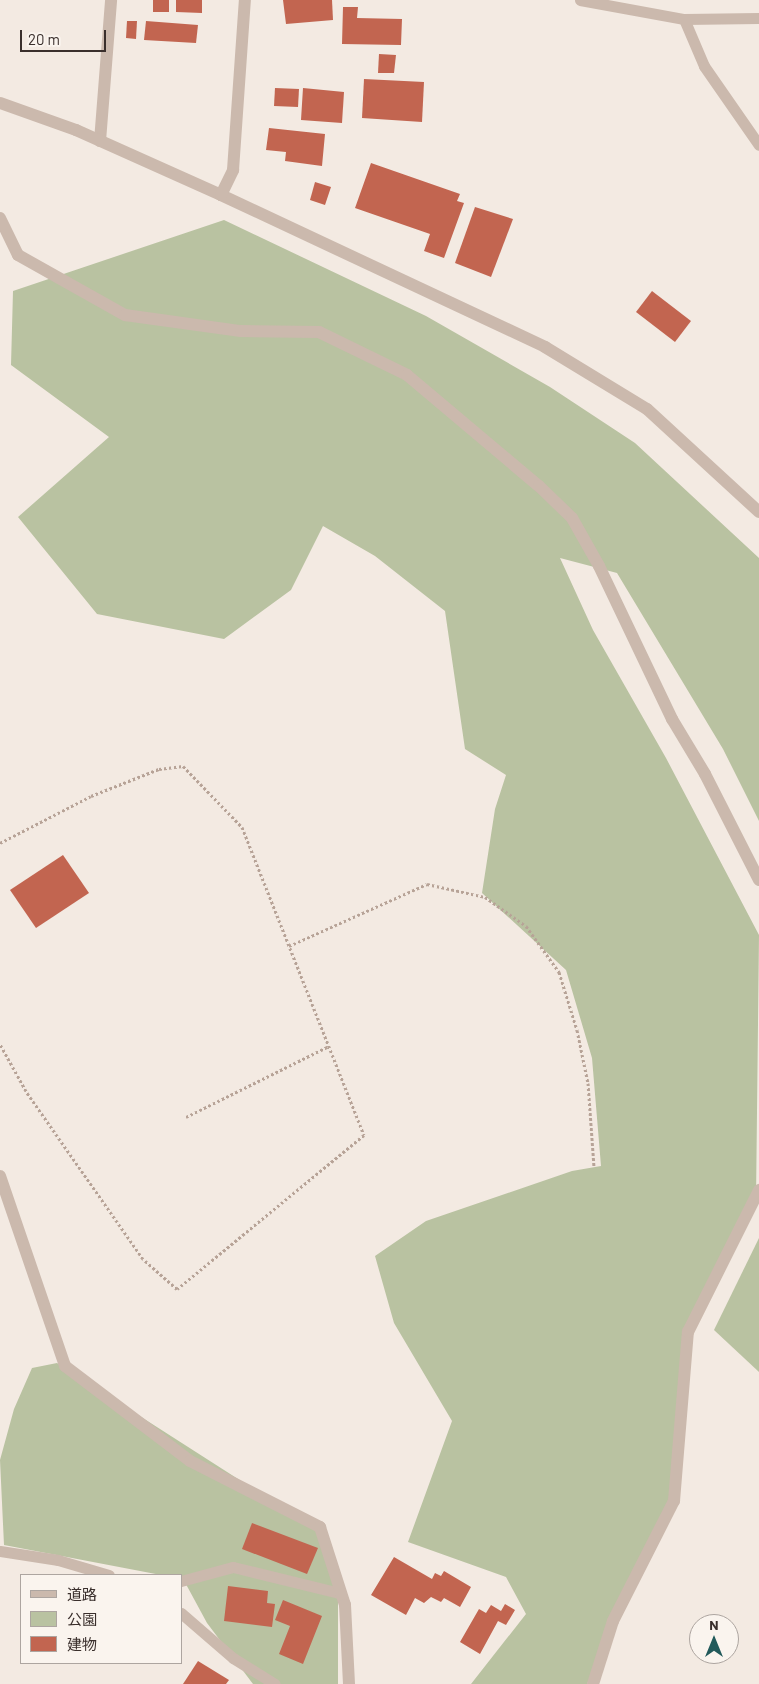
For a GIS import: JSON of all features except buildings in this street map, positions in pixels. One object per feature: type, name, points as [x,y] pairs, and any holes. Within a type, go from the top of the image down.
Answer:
[{"type":"street","points":[[100,140],[111,0]]},
{"type":"street","points":[[221,195],[233,170],[245,0]]},
{"type":"street","points":[[0,103],[100,140],[545,347],[647,409],[759,512]]},
{"type":"street","points":[[0,218],[18,255],[125,316],[241,331],[319,332],[407,375],[538,486],[572,518],[599,566],[672,719],[705,774],[759,880]]},
{"type":"street","points":[[0,1176],[65,1366],[190,1461],[320,1527],[345,1605],[349,1684]]},
{"type":"street","points":[[592,1684],[614,1621],[674,1501],[688,1332],[759,1190]]},
{"type":"lane","points":[[580,0],[684,19],[759,18]]},
{"type":"lane","points":[[684,19],[704,66],[759,145]]},
{"type":"lane","points":[[0,1551],[58,1560],[106,1574]]},
{"type":"lane","points":[[182,1581],[233,1567],[340,1593]]},
{"type":"lane","points":[[182,1614],[233,1658],[275,1684]]},
{"type":"path","points":[[0,843],[91,796],[159,768],[183,766],[242,826],[364,1135],[177,1289],[143,1259],[26,1091],[0,1044]]},
{"type":"path","points":[[290,946],[427,884],[485,897],[526,926],[558,972],[577,1030],[588,1083],[594,1166]]},
{"type":"path","points":[[186,1117],[329,1046]]},
{"type":"green space","points":[[224,220],[426,316],[550,387],[635,443],[759,558],[759,821],[723,749],[617,573],[560,558],[593,630],[666,758],[759,935],[756,1201],[688,1332],[674,1501],[587,1684],[471,1684],[526,1614],[506,1577],[408,1542],[452,1421],[394,1323],[375,1256],[426,1221],[572,1171],[601,1166],[592,1058],[566,970],[482,893],[495,809],[506,775],[465,749],[445,611],[375,556],[323,526],[291,590],[224,639],[97,614],[18,517],[109,437],[11,365],[13,291]]},
{"type":"green space","points":[[759,1238],[759,1372],[714,1330]]},
{"type":"green space","points":[[57,1363],[321,1532],[338,1597],[338,1684],[253,1684],[207,1623],[182,1574],[156,1574],[4,1545],[0,1460],[14,1409],[32,1368]]}]
